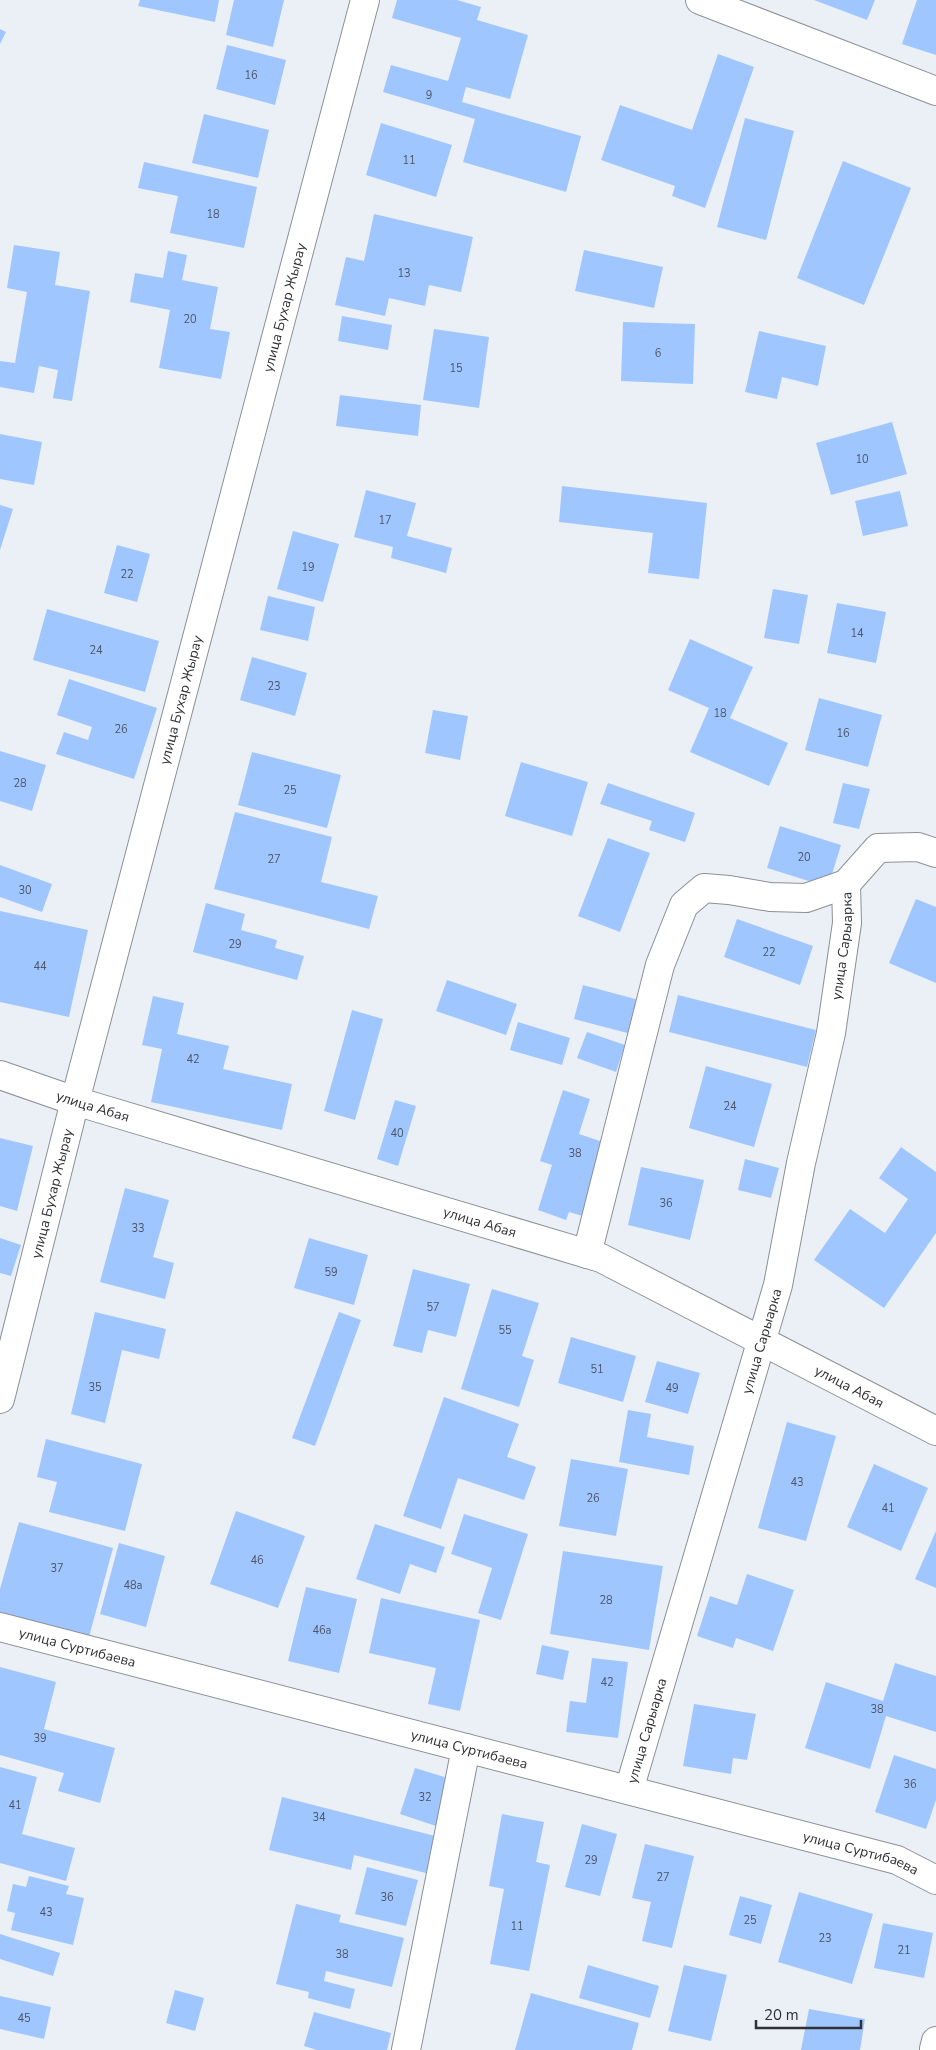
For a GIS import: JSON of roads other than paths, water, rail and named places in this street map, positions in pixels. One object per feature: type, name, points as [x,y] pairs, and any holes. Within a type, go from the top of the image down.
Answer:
[{"type":"street","name":"улица Бухар Жырау","points":[[0,1399],[75,1100],[365,0]]},
{"type":"street","points":[[700,0],[936,91]]},
{"type":"street","points":[[587,1254],[660,965],[684,905],[704,888],[770,897],[806,898],[846,884],[878,848],[918,847],[936,853]]},
{"type":"street","name":"улица Сарыарка","points":[[629,1790],[778,1286],[801,1163],[831,1033],[847,923],[846,884]]},
{"type":"street","name":"улица Абая","points":[[0,1075],[75,1100],[601,1258],[936,1431]]},
{"type":"street","name":"улица Суртибаева","points":[[0,1627],[898,1860],[936,1880]]},
{"type":"street","points":[[406,2050],[466,1748]]}]
